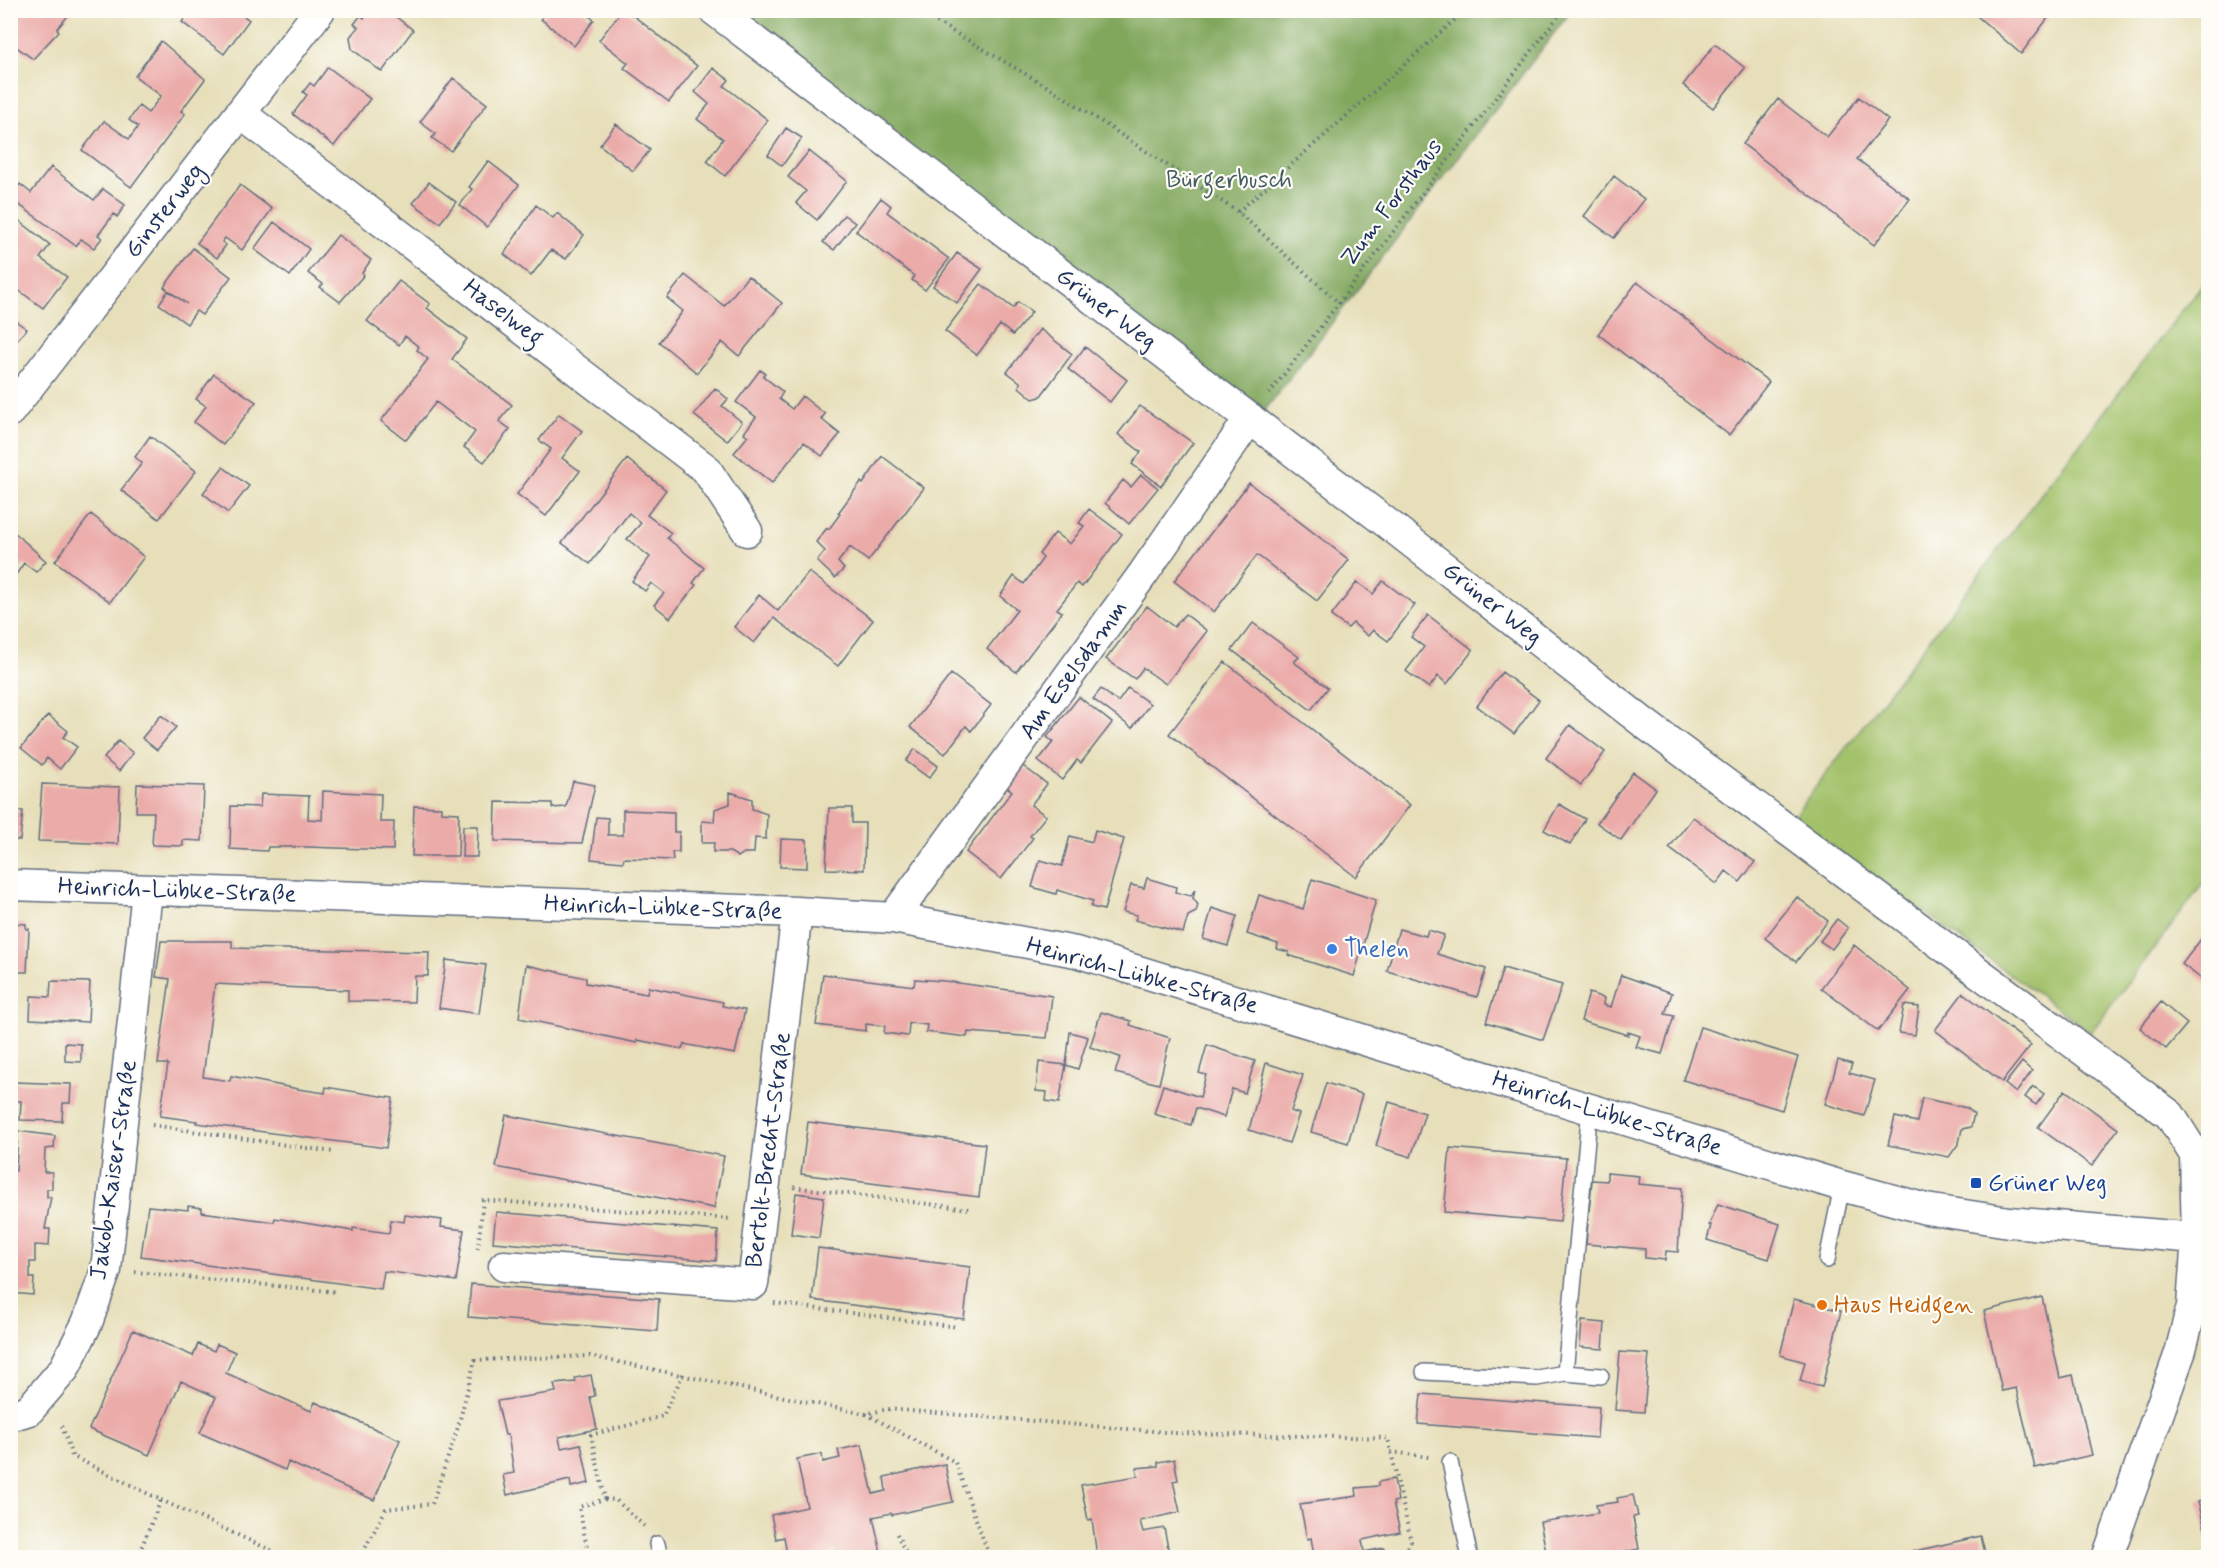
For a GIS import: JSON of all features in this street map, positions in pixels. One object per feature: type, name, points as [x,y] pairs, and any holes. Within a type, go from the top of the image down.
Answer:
[{"type":"street","name":"Ginsterweg","points":[[10,411],[320,10]]},
{"type":"street","name":"Grüner Weg","points":[[714,10],[1250,418],[1635,716],[2170,1115],[2195,1155],[2203,1238],[2200,1309],[2180,1353],[2107,1557]]},
{"type":"street","name":"Haselweg","points":[[240,112],[706,469],[747,531]]},
{"type":"street","name":"Am Eselsdamm","points":[[893,918],[1143,574],[1250,418]]},
{"type":"street","name":"Heinrich-Lübke-Straße","points":[[10,885],[797,912],[893,918],[1076,952],[1842,1186],[1926,1209],[2009,1222],[2203,1238]]},
{"type":"street","name":"Jakob-Kaiser-Straße","points":[[10,1416],[29,1410],[64,1369],[87,1323],[106,1270],[147,891]]},
{"type":"street","name":"Bertolt-Brecht-Straße","points":[[504,1266],[753,1284],[797,912]]},
{"type":"lane","points":[[1565,1373],[1590,1108]]},
{"type":"lane","points":[[1827,1260],[1842,1186]]},
{"type":"lane","points":[[1425,1372],[1537,1378],[1565,1373],[1601,1376]]},
{"type":"lane","points":[[1450,1462],[1470,1557]]},
{"type":"path","points":[[916,10],[1055,91],[1238,212],[1339,303]]},
{"type":"path","points":[[1238,212],[1466,10]]},
{"type":"path","name":"Zum Forsthaus","points":[[1250,418],[1563,10]]},
{"type":"path","points":[[123,1121],[333,1152]]},
{"type":"path","points":[[765,1184],[969,1209]]},
{"type":"path","points":[[504,1266],[477,1261],[483,1200],[761,1220]]},
{"type":"path","points":[[106,1270],[338,1292]]},
{"type":"path","points":[[753,1284],[753,1300],[958,1327]]},
{"type":"path","points":[[360,1557],[386,1509],[432,1504],[458,1427],[475,1360],[590,1356],[865,1414],[955,1462],[990,1557]]},
{"type":"path","points":[[605,1499],[591,1435],[663,1416],[683,1374]]},
{"type":"path","points":[[865,1414],[888,1409],[1176,1433],[1388,1438],[1411,1541],[1405,1551],[1406,1557]]},
{"type":"path","points":[[62,1426],[72,1456],[161,1500],[288,1557]]},
{"type":"path","points":[[1391,1452],[1413,1453],[1450,1462]]},
{"type":"path","points":[[589,1557],[579,1507],[605,1499],[616,1500],[640,1519],[658,1551]]},
{"type":"path","points":[[137,1557],[161,1500]]},
{"type":"path","points":[[897,1534],[908,1557]]},
{"type":"green space","name":"Bürgerbusch","points":[[732,11],[1571,11],[1259,418]]},
{"type":"green space","points":[[2208,277],[2208,877],[2091,1032],[1792,818]]},
{"type":"building","points":[[10,10],[75,10],[33,59],[10,42]]},
{"type":"building","points":[[191,10],[236,10],[249,20],[224,54],[182,22]]},
{"type":"building","points":[[370,10],[387,10],[413,30],[382,72],[352,49],[350,37],[358,27],[354,24],[361,15],[364,18]]},
{"type":"building","points":[[543,10],[582,10],[594,20],[574,46],[541,19],[546,12]]},
{"type":"building","points":[[622,10],[626,10],[697,66],[669,102],[624,68],[628,63],[599,40]]},
{"type":"building","points":[[1970,10],[2054,10],[2021,54]]},
{"type":"building","points":[[161,41],[205,79],[181,111],[185,114],[131,187],[82,150],[104,121],[129,139],[138,127],[129,120],[139,106],[148,113],[161,96],[135,76]]},
{"type":"building","points":[[1715,44],[1745,68],[1713,108],[1683,85]]},
{"type":"building","points":[[328,67],[370,99],[334,146],[293,114],[307,95],[303,92],[310,83],[314,86]]},
{"type":"building","points":[[713,68],[729,80],[724,86],[768,120],[725,176],[707,161],[723,139],[697,119],[709,104],[695,92]]},
{"type":"building","points":[[453,78],[487,104],[451,151],[432,138],[436,134],[420,122]]},
{"type":"building","points":[[1859,97],[1888,120],[1857,159],[1910,199],[1874,245],[1743,144],[1778,99],[1827,137]]},
{"type":"building","points":[[616,124],[650,150],[633,171],[600,145]]},
{"type":"building","points":[[786,128],[802,138],[782,166],[768,155]]},
{"type":"building","points":[[809,151],[847,181],[817,220],[796,203],[806,191],[788,177]]},
{"type":"building","points":[[488,161],[519,185],[487,227],[460,205],[472,189],[469,187]]},
{"type":"building","points":[[51,167],[94,200],[103,189],[125,205],[117,217],[114,214],[98,235],[102,238],[94,248],[81,239],[76,246],[10,198],[20,184],[31,193]]},
{"type":"building","points":[[1614,176],[1644,199],[1614,238],[1584,216]]},
{"type":"building","points":[[429,182],[456,202],[440,223],[413,203]]},
{"type":"building","points":[[240,185],[272,209],[242,250],[225,238],[222,242],[226,245],[217,258],[197,243]]},
{"type":"building","points":[[881,198],[891,206],[887,212],[949,259],[925,290],[912,280],[914,276],[856,231]]},
{"type":"building","points":[[536,205],[553,218],[557,213],[584,235],[566,259],[551,250],[531,276],[504,254]]},
{"type":"building","points":[[844,215],[855,223],[834,250],[823,242]]},
{"type":"building","points":[[17,219],[50,245],[40,258],[67,277],[43,308],[10,284],[10,227]]},
{"type":"building","points":[[274,222],[309,249],[290,276],[254,249]]},
{"type":"building","points":[[338,235],[371,260],[362,273],[364,275],[340,302],[320,287],[323,284],[308,273]]},
{"type":"building","points":[[193,248],[231,277],[202,315],[196,311],[187,324],[159,304],[168,291],[187,304],[164,287]]},
{"type":"building","points":[[957,253],[982,269],[957,303],[933,286]]},
{"type":"building","points":[[685,275],[724,306],[748,276],[782,303],[739,356],[722,342],[697,373],[659,342],[683,311],[667,298]]},
{"type":"building","points":[[399,281],[430,304],[427,308],[467,339],[452,359],[512,405],[499,421],[510,429],[484,462],[464,447],[475,432],[436,402],[406,440],[381,421],[428,359],[417,350],[419,347],[405,336],[399,345],[367,321]]},
{"type":"building","points":[[1637,282],[1769,382],[1729,435],[1598,334]]},
{"type":"building","points":[[981,284],[1013,308],[1018,302],[1032,312],[1013,335],[1000,325],[977,355],[945,331]]},
{"type":"building","points":[[10,317],[27,329],[10,347]]},
{"type":"building","points":[[1040,329],[1072,354],[1040,397],[1033,399],[1019,387],[1020,382],[1007,372]]},
{"type":"building","points":[[1085,347],[1127,380],[1110,402],[1068,369]]},
{"type":"building","points":[[760,370],[765,373],[763,376],[783,392],[779,399],[792,409],[802,396],[825,414],[821,419],[840,434],[822,456],[804,442],[772,483],[734,453],[748,436],[744,433],[756,417],[736,402]]},
{"type":"building","points":[[214,374],[256,402],[223,445],[194,422],[206,406],[196,399]]},
{"type":"building","points":[[715,388],[728,399],[722,406],[742,422],[727,441],[694,415]]},
{"type":"building","points":[[1140,406],[1193,443],[1161,486],[1132,464],[1141,452],[1118,434]]},
{"type":"building","points":[[559,414],[582,431],[562,458],[580,471],[546,516],[517,494],[551,449],[539,440]]},
{"type":"building","points":[[150,436],[196,471],[159,519],[121,490],[142,463],[135,457]]},
{"type":"building","points":[[882,456],[924,488],[868,561],[850,547],[838,562],[844,569],[835,578],[817,561],[825,551],[816,542],[827,528],[829,529],[840,514],[838,513],[861,482],[863,484]]},
{"type":"building","points":[[627,459],[666,490],[647,515],[671,533],[667,538],[704,568],[693,583],[696,585],[670,618],[654,605],[664,593],[651,583],[645,591],[632,581],[650,557],[627,539],[641,523],[629,513],[590,564],[562,543]]},
{"type":"building","points":[[223,467],[249,486],[228,513],[203,493]]},
{"type":"building","points":[[1141,475],[1158,488],[1129,524],[1105,503],[1123,480],[1131,487]]},
{"type":"building","points":[[1249,483],[1349,560],[1317,601],[1257,555],[1214,612],[1174,581]]},
{"type":"building","points":[[1089,509],[1122,534],[1082,587],[1077,583],[1057,609],[1062,612],[1016,672],[987,649],[1017,610],[1000,596],[1014,576],[1024,584],[1043,558],[1039,554],[1055,533],[1070,544],[1084,526],[1079,523]]},
{"type":"building","points":[[91,514],[144,557],[110,602],[55,561]]},
{"type":"building","points":[[13,531],[46,561],[36,572],[24,563],[10,583],[10,535]]},
{"type":"building","points":[[809,572],[873,620],[838,666],[774,618],[754,643],[734,627],[759,595],[778,611]]},
{"type":"building","points":[[1383,581],[1415,605],[1388,641],[1373,630],[1368,636],[1353,623],[1348,628],[1331,616],[1357,582],[1373,594]]},
{"type":"building","points":[[1147,606],[1174,627],[1185,614],[1207,631],[1166,684],[1143,668],[1135,679],[1106,659]]},
{"type":"building","points":[[1428,615],[1473,650],[1447,684],[1438,676],[1429,688],[1406,671],[1424,647],[1411,637]]},
{"type":"building","points":[[1253,623],[1299,657],[1294,662],[1328,688],[1311,710],[1232,650]]},
{"type":"building","points":[[1225,662],[1410,805],[1356,877],[1169,734]]},
{"type":"building","points":[[1502,672],[1539,700],[1514,734],[1477,706]]},
{"type":"building","points":[[951,674],[991,705],[971,731],[966,726],[945,754],[910,727]]},
{"type":"building","points":[[1128,688],[1150,704],[1132,728],[1093,699],[1101,689],[1118,702]]},
{"type":"building","points":[[1079,697],[1112,723],[1081,763],[1077,760],[1062,780],[1038,761],[1053,742],[1047,737]]},
{"type":"building","points":[[48,715],[68,731],[63,737],[77,747],[60,769],[47,758],[42,765],[21,748]]},
{"type":"building","points":[[161,715],[176,727],[157,750],[142,738]]},
{"type":"building","points":[[1570,725],[1605,752],[1581,785],[1546,758]]},
{"type":"building","points":[[118,741],[133,753],[119,771],[104,758]]},
{"type":"building","points":[[915,749],[938,766],[929,778],[906,761]]},
{"type":"building","points":[[1023,766],[1047,784],[1031,805],[1046,816],[1030,836],[1033,838],[1001,879],[966,852],[1012,791],[1007,787]]},
{"type":"building","points":[[1633,772],[1656,789],[1621,840],[1597,823]]},
{"type":"building","points":[[573,781],[595,785],[582,843],[495,841],[496,802],[552,803],[552,808],[566,807]]},
{"type":"building","points":[[42,784],[120,787],[118,844],[38,841]]},
{"type":"building","points":[[137,784],[204,786],[202,841],[183,840],[183,846],[152,845],[154,812],[136,812]]},
{"type":"building","points":[[323,791],[381,794],[380,822],[394,822],[393,850],[307,847],[268,847],[267,851],[230,849],[231,806],[260,807],[261,794],[309,796],[308,819],[322,820]]},
{"type":"building","points":[[730,792],[752,799],[752,809],[767,814],[766,839],[755,838],[754,853],[744,853],[738,857],[730,852],[713,852],[714,843],[702,843],[702,821],[714,822],[715,809],[730,804]]},
{"type":"building","points":[[1559,804],[1585,819],[1570,845],[1544,830]]},
{"type":"building","points":[[414,806],[441,807],[441,812],[459,813],[458,856],[412,856]]},
{"type":"building","points":[[829,808],[852,808],[852,823],[865,823],[864,870],[826,869]]},
{"type":"building","points":[[623,810],[674,812],[674,832],[679,832],[679,852],[672,852],[673,860],[624,858],[623,862],[591,859],[596,817],[608,818],[608,835],[623,835]]},
{"type":"building","points":[[10,811],[23,811],[20,840],[10,840]]},
{"type":"building","points":[[1693,817],[1755,862],[1740,882],[1726,871],[1717,884],[1669,848]]},
{"type":"building","points":[[463,826],[478,826],[477,857],[462,857]]},
{"type":"building","points":[[1095,830],[1124,839],[1104,910],[1091,907],[1093,901],[1057,890],[1056,894],[1032,887],[1040,860],[1062,866],[1070,836],[1092,842]]},
{"type":"building","points":[[781,839],[807,840],[807,868],[780,867]]},
{"type":"building","points":[[1147,878],[1176,887],[1175,892],[1191,896],[1195,889],[1193,898],[1198,905],[1196,912],[1188,916],[1183,933],[1135,920],[1137,915],[1123,912],[1131,885],[1144,888]]},
{"type":"building","points":[[1312,879],[1376,900],[1354,976],[1288,955],[1289,952],[1277,949],[1278,944],[1247,934],[1259,895],[1303,909]]},
{"type":"building","points":[[1797,897],[1828,921],[1796,962],[1765,938]]},
{"type":"building","points":[[1212,908],[1237,916],[1228,946],[1203,939]]},
{"type":"building","points":[[1837,919],[1848,928],[1832,949],[1820,941]]},
{"type":"building","points":[[11,923],[26,924],[26,929],[29,929],[27,972],[10,972]]},
{"type":"building","points":[[1399,929],[1426,936],[1428,930],[1444,935],[1437,954],[1486,969],[1477,997],[1387,971]]},
{"type":"building","points":[[2208,930],[2208,984],[2182,964]]},
{"type":"building","points":[[161,941],[232,941],[232,948],[429,952],[428,976],[415,976],[414,1002],[348,1001],[348,990],[215,984],[203,1077],[230,1081],[231,1076],[325,1093],[326,1087],[393,1098],[386,1148],[196,1123],[197,1121],[160,1116],[168,1064],[158,1064],[170,979],[156,977]]},
{"type":"building","points":[[1854,945],[1910,990],[1878,1031],[1821,988]]},
{"type":"building","points":[[446,960],[486,965],[479,1014],[439,1008]]},
{"type":"building","points":[[526,965],[586,978],[586,983],[647,994],[648,987],[723,1002],[722,1006],[745,1010],[735,1054],[684,1044],[682,1049],[637,1040],[637,1043],[519,1018]]},
{"type":"building","points":[[1503,968],[1562,985],[1543,1040],[1486,1022]]},
{"type":"building","points":[[823,974],[914,986],[915,979],[944,981],[1052,996],[1047,1038],[968,1032],[967,1037],[926,1032],[927,1025],[909,1023],[908,1036],[884,1033],[885,1026],[866,1024],[866,1031],[816,1025]]},
{"type":"building","points":[[1621,975],[1672,993],[1665,1014],[1674,1016],[1662,1054],[1636,1047],[1640,1036],[1628,1032],[1628,1035],[1581,1021],[1589,993],[1604,998],[1603,1005],[1611,1007]]},
{"type":"building","points":[[51,981],[90,982],[88,1022],[30,1019],[31,996],[50,997]]},
{"type":"building","points":[[1963,993],[2031,1045],[2002,1082],[1935,1030]]},
{"type":"building","points":[[2161,1002],[2187,1024],[2166,1049],[2140,1028]]},
{"type":"building","points":[[1904,1005],[1919,1007],[1915,1035],[1899,1033]]},
{"type":"building","points":[[1101,1012],[1131,1021],[1130,1025],[1170,1038],[1159,1084],[1115,1073],[1120,1057],[1090,1047]]},
{"type":"building","points":[[1700,1027],[1798,1057],[1782,1110],[1683,1080]]},
{"type":"building","points":[[1070,1032],[1088,1037],[1078,1069],[1066,1065]]},
{"type":"building","points":[[65,1043],[81,1044],[81,1062],[65,1061]]},
{"type":"building","points":[[1207,1045],[1255,1061],[1245,1093],[1232,1089],[1224,1117],[1196,1108],[1191,1125],[1154,1114],[1163,1085],[1200,1097],[1206,1075],[1199,1073]]},
{"type":"building","points":[[1838,1060],[1852,1064],[1849,1073],[1875,1080],[1864,1116],[1825,1104]]},
{"type":"building","points":[[1039,1062],[1066,1065],[1059,1103],[1046,1101],[1047,1092],[1036,1091]]},
{"type":"building","points":[[2022,1062],[2032,1071],[2016,1093],[2005,1084]]},
{"type":"building","points":[[1266,1063],[1303,1075],[1291,1111],[1299,1114],[1289,1143],[1249,1130]]},
{"type":"building","points":[[14,1082],[71,1084],[70,1103],[63,1103],[62,1121],[20,1120],[21,1101],[14,1101]]},
{"type":"building","points":[[1326,1083],[1362,1094],[1348,1143],[1311,1132]]},
{"type":"building","points":[[2033,1086],[2044,1094],[2036,1105],[2025,1097]]},
{"type":"building","points":[[2065,1090],[2118,1129],[2092,1166],[2038,1127]]},
{"type":"building","points":[[1922,1098],[1967,1108],[1974,1114],[1971,1127],[1962,1129],[1959,1143],[1949,1157],[1888,1145],[1895,1117],[1917,1122]]},
{"type":"building","points":[[1389,1102],[1425,1113],[1411,1157],[1376,1146]]},
{"type":"building","points":[[506,1115],[724,1156],[714,1208],[496,1167]]},
{"type":"building","points":[[808,1122],[985,1144],[979,1197],[801,1174]]},
{"type":"building","points":[[18,1131],[55,1136],[54,1148],[45,1149],[44,1172],[52,1172],[52,1189],[47,1189],[47,1197],[51,1197],[45,1229],[50,1229],[49,1246],[35,1245],[35,1262],[30,1262],[30,1278],[34,1278],[33,1295],[10,1293],[10,1171],[16,1171]]},
{"type":"building","points":[[1450,1148],[1566,1158],[1560,1222],[1444,1212]]},
{"type":"building","points":[[1607,1173],[1639,1176],[1638,1184],[1682,1188],[1678,1252],[1666,1251],[1665,1260],[1645,1258],[1645,1249],[1586,1244],[1592,1180],[1607,1181]]},
{"type":"building","points":[[796,1193],[824,1197],[819,1238],[791,1234]]},
{"type":"building","points":[[1718,1204],[1780,1224],[1769,1259],[1707,1240],[1711,1225],[1709,1225]]},
{"type":"building","points":[[148,1206],[188,1210],[188,1206],[202,1208],[202,1212],[274,1222],[275,1218],[353,1231],[353,1228],[389,1233],[391,1220],[404,1222],[405,1215],[442,1220],[441,1227],[464,1230],[456,1281],[384,1271],[381,1289],[141,1256]]},
{"type":"building","points":[[496,1212],[718,1231],[716,1261],[493,1242]]},
{"type":"building","points":[[818,1248],[970,1267],[964,1319],[812,1300]]},
{"type":"building","points":[[471,1284],[659,1299],[657,1331],[468,1317]]},
{"type":"building","points":[[2042,1297],[2060,1378],[2073,1375],[2092,1455],[2035,1468],[2016,1388],[2002,1391],[1984,1311]]},
{"type":"building","points":[[1794,1299],[1841,1311],[1822,1387],[1800,1381],[1805,1362],[1780,1355]]},
{"type":"building","points":[[1582,1321],[1605,1323],[1603,1349],[1580,1347]]},
{"type":"building","points":[[133,1330],[193,1356],[198,1344],[214,1351],[217,1344],[235,1352],[226,1373],[311,1411],[315,1402],[400,1440],[374,1500],[288,1462],[285,1470],[200,1433],[216,1397],[181,1381],[149,1455],[89,1429]]},
{"type":"building","points":[[1620,1352],[1649,1354],[1644,1412],[1615,1410]]},
{"type":"building","points":[[591,1375],[595,1396],[590,1397],[597,1429],[559,1437],[561,1448],[581,1444],[589,1483],[571,1487],[570,1480],[507,1495],[503,1475],[514,1473],[508,1435],[505,1435],[497,1401],[556,1392],[554,1384],[576,1382],[575,1378]]},
{"type":"building","points":[[1421,1394],[1599,1407],[1597,1438],[1418,1424]]},
{"type":"building","points":[[862,1445],[873,1494],[886,1491],[884,1477],[945,1464],[953,1502],[873,1517],[882,1557],[861,1557],[860,1554],[839,1557],[837,1551],[830,1552],[831,1557],[780,1557],[787,1554],[784,1537],[776,1539],[771,1515],[807,1507],[797,1459],[822,1454],[823,1462],[840,1458],[838,1450]]},
{"type":"building","points":[[1174,1459],[1178,1480],[1173,1481],[1180,1512],[1140,1521],[1143,1532],[1164,1528],[1170,1557],[1097,1557],[1092,1519],[1088,1520],[1081,1485],[1138,1476],[1136,1468],[1158,1466],[1158,1462]]},
{"type":"building","points":[[1394,1479],[1398,1501],[1393,1502],[1400,1532],[1362,1540],[1364,1552],[1384,1548],[1386,1557],[1312,1557],[1314,1555],[1311,1538],[1307,1539],[1300,1504],[1357,1496],[1356,1488],[1378,1486],[1378,1482]]},
{"type":"building","points":[[1633,1495],[1638,1516],[1633,1517],[1639,1549],[1602,1557],[1547,1556],[1540,1522],[1598,1513],[1596,1505],[1618,1502],[1617,1498]]},
{"type":"building","points":[[2208,1498],[2208,1541],[2198,1501]]},
{"type":"building","points":[[1981,1536],[1986,1557],[1889,1557]]},
{"type":"place","name":"Thelen","points":[[1332,949]]},
{"type":"place","name":"Grüner Weg","points":[[1976,1183]]},
{"type":"place","name":"Haus Heidgen","points":[[1822,1305]]}]
